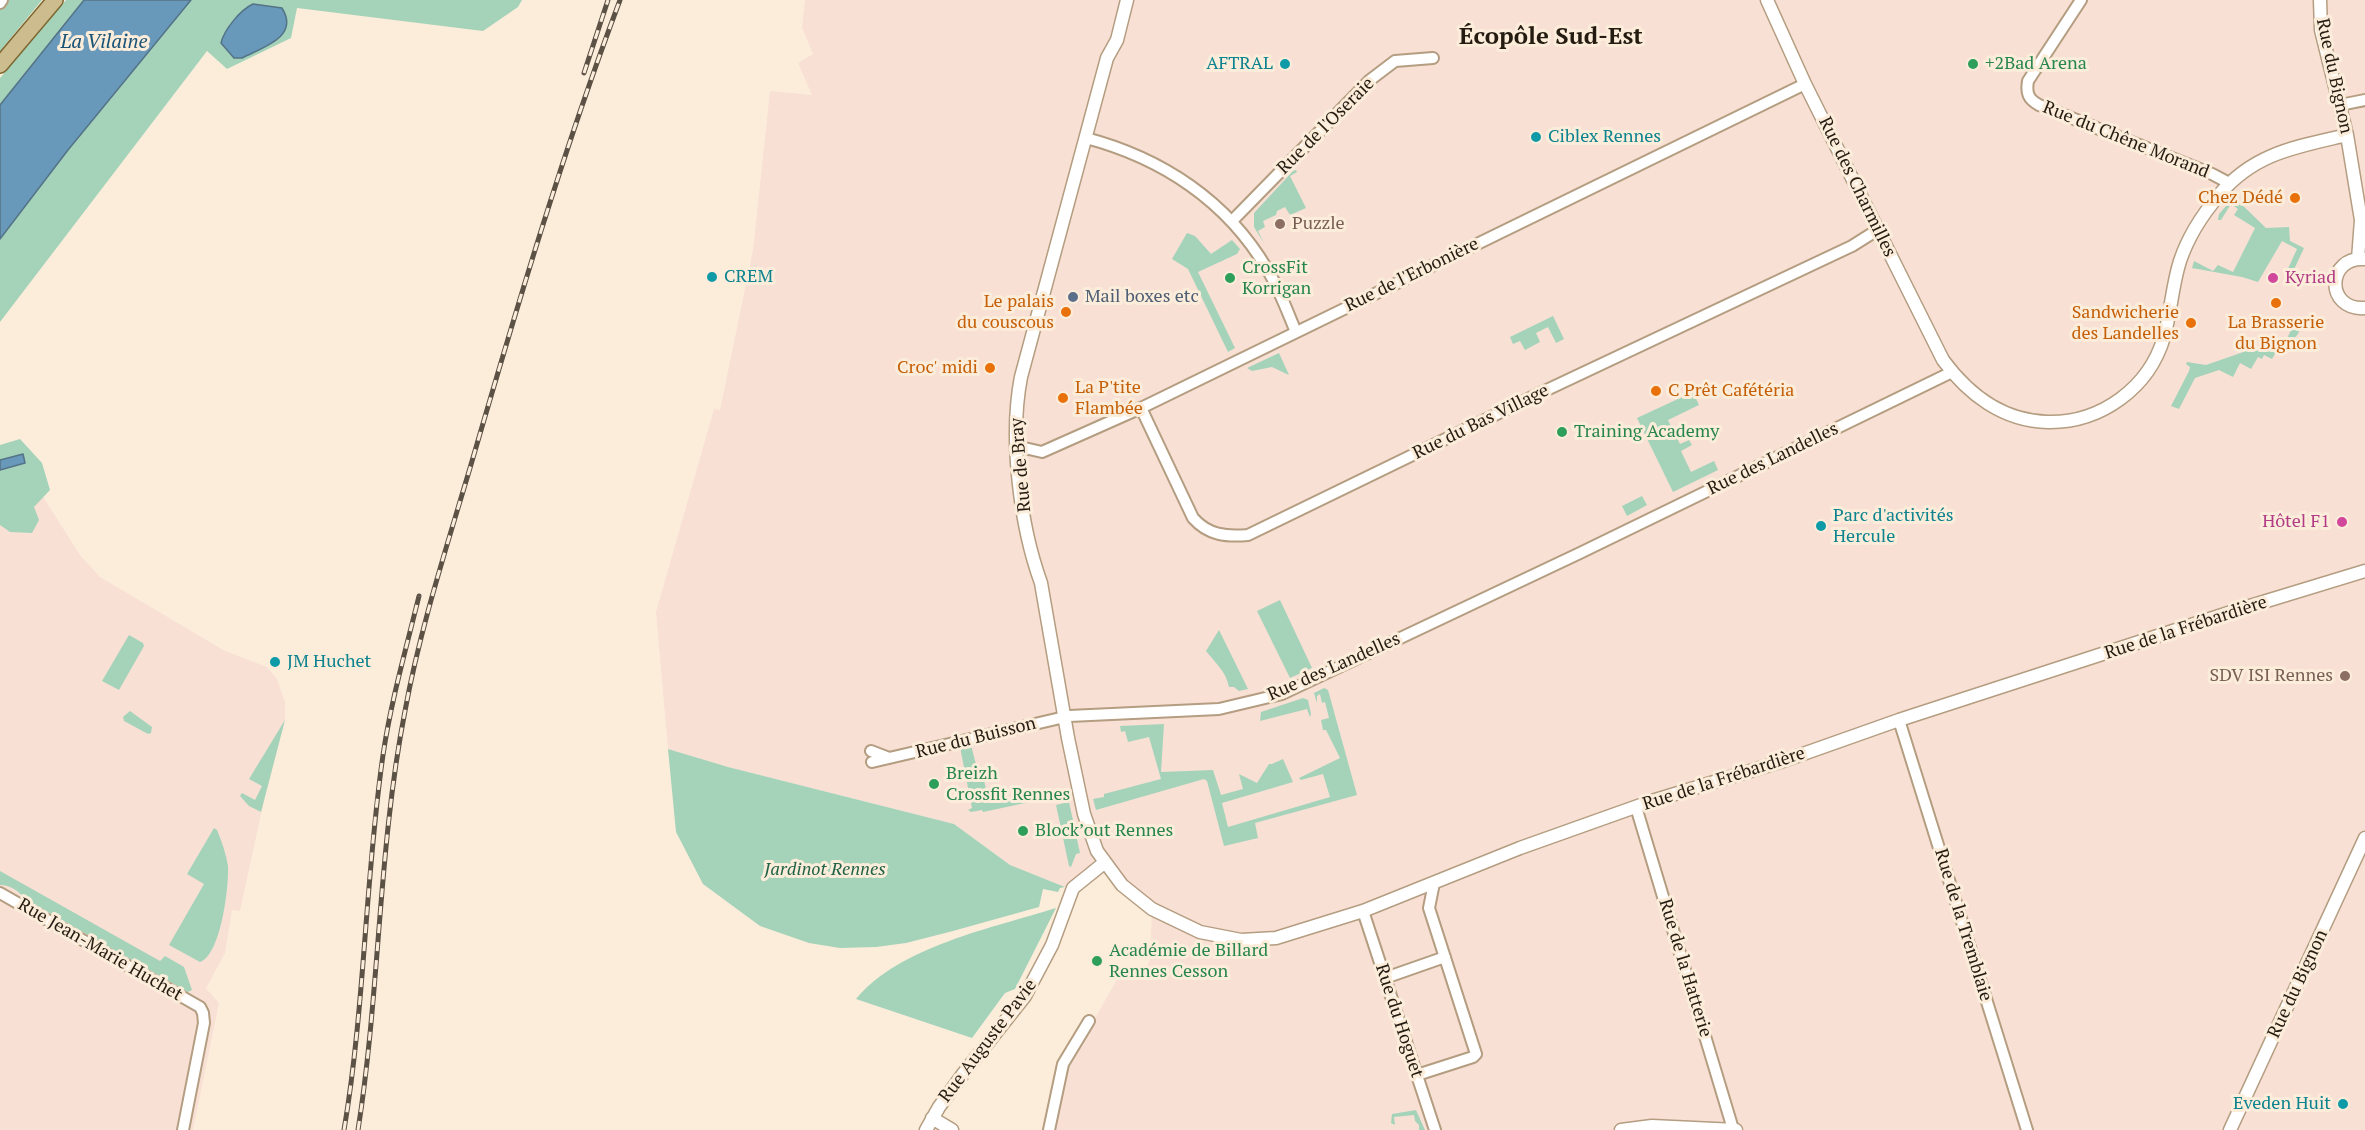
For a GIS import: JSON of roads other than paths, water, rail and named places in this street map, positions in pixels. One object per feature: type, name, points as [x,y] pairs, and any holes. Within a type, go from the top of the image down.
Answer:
[{"type":"main road","points":[[0,65],[55,0]]},
{"type":"street","name":"Rue de Bray","points":[[1104,863],[1092,840],[1084,814],[1064,717],[1041,583],[1020,496],[1015,419],[1021,377],[1107,58],[1117,40],[1127,0]]},
{"type":"street","name":"Rue des Charmilles","points":[[1767,0],[1805,84],[1879,229],[1942,360],[1952,372]]},
{"type":"street","name":"Rue du Chêne Morand","points":[[2081,0],[2028,81],[2027,94],[2030,99],[2039,105],[2201,169],[2229,183]]},
{"type":"street","name":"Rue du Bignon","points":[[2320,0],[2321,30],[2347,135],[2361,220],[2362,259]]},
{"type":"street","name":"Rue de l'Oseraie","points":[[1232,221],[1370,80],[1395,61],[1433,58]]},
{"type":"street","name":"Rue de l'Erbonière","points":[[1016,446],[1042,452],[1140,408],[1805,84]]},
{"type":"street","points":[[2340,105],[2365,100]]},
{"type":"street","points":[[1952,372],[1967,389],[1987,403],[2008,414],[2030,420],[2055,422],[2076,419],[2096,413],[2124,397],[2144,376],[2160,347],[2177,272],[2190,237],[2204,214],[2229,183],[2251,165],[2277,152],[2347,135]]},
{"type":"street","points":[[1086,138],[1138,156],[1174,174],[1210,200],[1253,246],[1269,272],[1296,332]]},
{"type":"street","name":"Rue du Bas Village","points":[[1140,408],[1199,526],[1219,535],[1248,535],[1536,395],[1852,246],[1879,229]]},
{"type":"street","points":[[2362,259],[2344,264],[2335,283],[2336,290],[2344,303],[2365,308]]},
{"type":"street","name":"Rue des Landelles","points":[[1064,717],[1219,709],[1282,694],[1580,554],[1952,372]]},
{"type":"street","name":"Rue de la Frébardière","points":[[1104,863],[1127,890],[1152,909],[1200,932],[1241,940],[1276,938],[1363,911],[1521,848],[1636,807],[1786,760],[1899,720],[2259,603],[2365,571]]},
{"type":"street","name":"Rue du Buisson","points":[[871,756],[889,758],[1064,717]]},
{"type":"street","name":"Rue de la Tremblaie","points":[[1899,720],[2027,1130]]},
{"type":"street","name":"Rue de la Hatterie","points":[[1636,807],[1734,1130]]},
{"type":"street","name":"Rue du Bignon","points":[[2230,1130],[2365,838]]},
{"type":"street","name":"Rue Auguste Pavie","points":[[926,1130],[963,1074],[1025,996],[1052,945],[1073,888],[1104,863]]},
{"type":"street","points":[[1418,1075],[1476,1054],[1429,908],[1434,883]]},
{"type":"street","name":"Rue Jean-Marie Huchet","points":[[0,893],[200,1007],[204,1023],[183,1130]]},
{"type":"street","name":"Rue du Hoguet","points":[[1363,911],[1435,1130]]},
{"type":"street","points":[[1385,978],[1445,957]]},
{"type":"street","points":[[1049,1130],[1064,1064],[1089,1021]]},
{"type":"street","points":[[932,1118],[952,1130]]},
{"type":"street","points":[[1622,1130],[1652,1126],[1734,1130]]},
{"type":"water","name":"La Vilaine","points":[[84,0],[191,0],[68,150],[0,239],[0,105]]},
{"type":"water","points":[[253,4],[282,8],[286,26],[283,34],[269,45],[242,58],[234,58],[221,43],[238,16]]},
{"type":"water","points":[[23,454],[25,463],[0,470],[0,460]]},
{"type":"railway","points":[[584,73],[608,0]]},
{"type":"railway","points":[[358,1130],[371,1025],[389,815],[405,711],[418,650],[540,232],[620,0]]},
{"type":"railway","points":[[344,1130],[356,1037],[372,848],[383,755],[394,695],[419,596]]},
{"type":"place","name":"AFTRAL","points":[[1285,64]]},
{"type":"place","name":"+2Bad Arena","points":[[1973,64]]},
{"type":"place","name":"Ciblex Rennes","points":[[1536,137]]},
{"type":"place","name":"Chez Dédé","points":[[2295,198]]},
{"type":"place","name":"Puzzle","points":[[1280,224]]},
{"type":"place","name":"CREM","points":[[712,277]]},
{"type":"place","name":"CrossFit Korrigan","points":[[1230,278]]},
{"type":"place","name":"Kyriad","points":[[2273,278]]},
{"type":"place","name":"Mail boxes etc","points":[[1073,297]]},
{"type":"place","name":"La Brasserie du Bignon","points":[[2276,303]]},
{"type":"place","name":"Le palais du couscous","points":[[1066,312]]},
{"type":"place","name":"Sandwicherie des Landelles","points":[[2191,323]]},
{"type":"place","name":"Croc' midi","points":[[990,368]]},
{"type":"place","name":"C Prêt Cafétéria","points":[[1656,391]]},
{"type":"place","name":"La P'tite Flambée","points":[[1063,398]]},
{"type":"place","name":"Training Academy","points":[[1562,432]]},
{"type":"place","name":"Hôtel F1","points":[[2342,522]]},
{"type":"place","name":"Parc d'activités Hercule","points":[[1821,526]]},
{"type":"place","name":"JM Huchet","points":[[275,662]]},
{"type":"place","name":"SDV ISI Rennes","points":[[2345,676]]},
{"type":"place","name":"Breizh Crossfit Rennes","points":[[934,784]]},
{"type":"place","name":"Block’out Rennes","points":[[1023,831]]},
{"type":"place","name":"Académie de Billard Rennes Cesson","points":[[1097,961]]},
{"type":"place","name":"Eveden Huit","points":[[2343,1104]]},
{"type":"district","name":"Écopôle Sud-Est","points":[[1551,37]]},
{"type":"park label","name":"Jardinot Rennes","points":[[825,870]]}]
